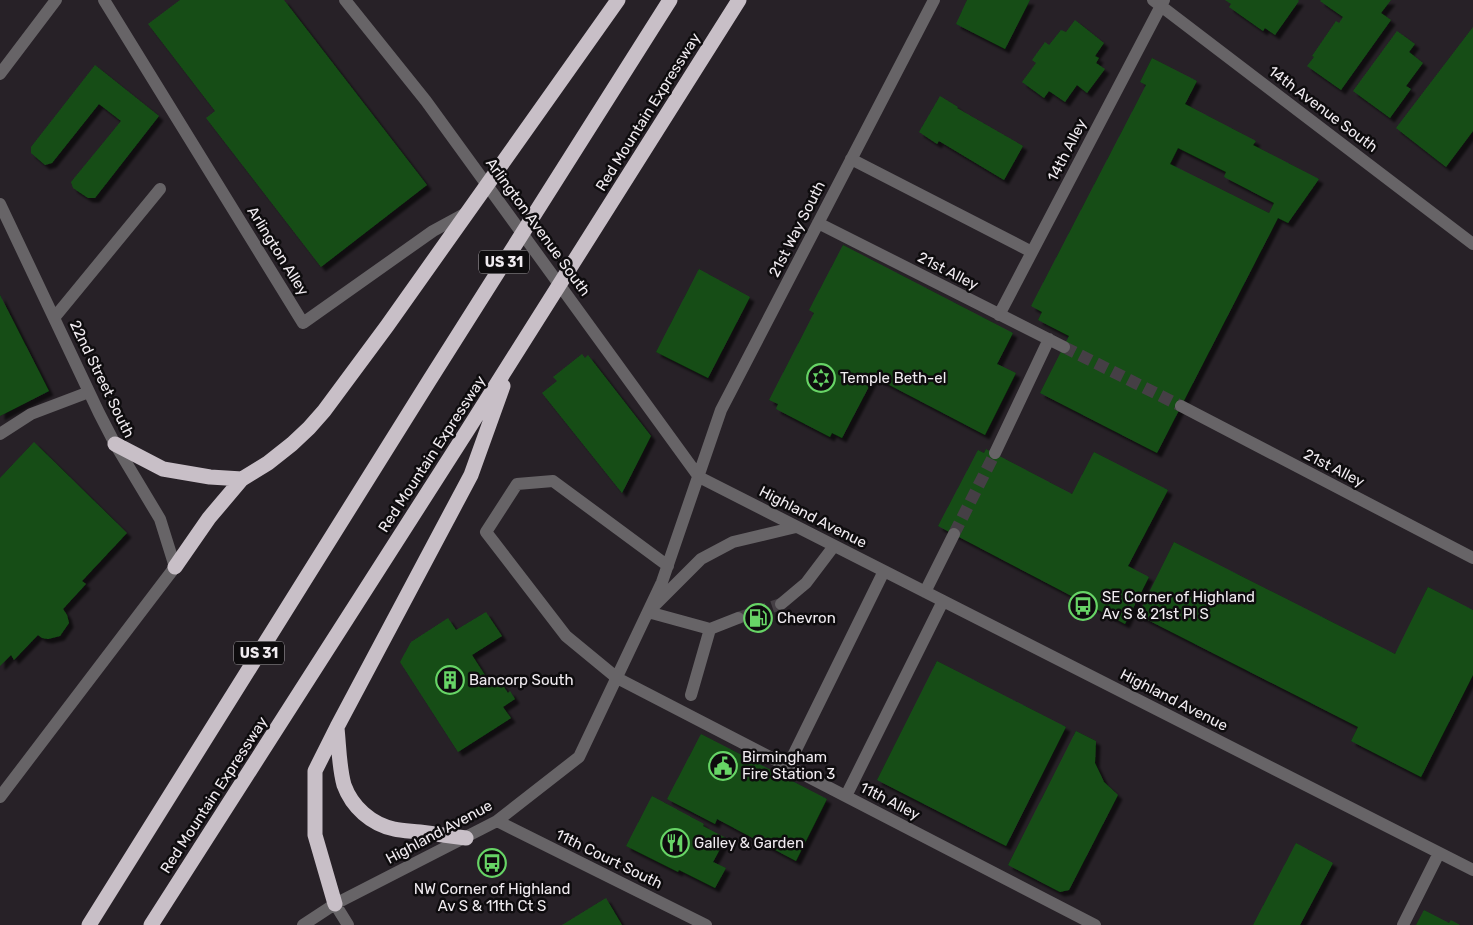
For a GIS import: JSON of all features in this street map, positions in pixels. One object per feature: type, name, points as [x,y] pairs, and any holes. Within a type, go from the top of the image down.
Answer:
[{"type":"highway","points":[[175,567],[209,518],[242,479],[268,463],[309,428],[324,411],[387,326],[618,0]]},
{"type":"highway","name":"US 31","points":[[89,925],[670,0]]},
{"type":"highway","name":"Red Mountain Expressway","points":[[151,925],[467,431],[739,0]]},
{"type":"highway","points":[[336,904],[315,835],[316,771],[337,727],[471,475],[512,360]]},
{"type":"highway","points":[[115,444],[163,468],[210,477],[242,479]]},
{"type":"highway","points":[[337,727],[341,772],[345,786],[350,798],[369,818],[380,825],[393,829],[466,838]]},
{"type":"street","points":[[0,74],[56,0]]},
{"type":"street","name":"Arlington Alley","points":[[104,0],[303,323],[433,231],[477,208],[492,191]]},
{"type":"street","name":"Arlington Avenue South","points":[[345,0],[426,101],[698,477]]},
{"type":"street","name":"21st Way South","points":[[698,477],[722,410],[934,0]]},
{"type":"street","name":"14th Avenue South","points":[[1159,2],[1473,244]]},
{"type":"street","name":"14th Alley","points":[[998,315],[1159,2]]},
{"type":"street","points":[[852,159],[1032,252]]},
{"type":"street","points":[[54,318],[160,189]]},
{"type":"street","name":"22nd Street South","points":[[0,204],[115,444],[160,519],[175,567]]},
{"type":"street","name":"21st Alley","points":[[818,223],[1064,347]]},
{"type":"street","points":[[995,453],[1049,339]]},
{"type":"street","points":[[0,434],[31,414],[89,392]]},
{"type":"street","name":"21st Alley","points":[[1181,406],[1473,558]]},
{"type":"street","name":"Highland Avenue","points":[[303,925],[336,904],[497,822],[579,757],[662,582],[698,477],[1473,870]]},
{"type":"street","name":"11th Alley","points":[[668,566],[553,481],[517,484],[486,532],[566,636],[617,678],[1095,925]]},
{"type":"street","points":[[648,612],[701,560],[733,542],[796,526]]},
{"type":"street","points":[[925,592],[954,534]]},
{"type":"street","points":[[781,604],[806,583],[834,546]]},
{"type":"street","points":[[0,798],[175,567]]},
{"type":"street","points":[[788,766],[884,571]]},
{"type":"street","points":[[846,796],[943,602]]},
{"type":"street","points":[[648,612],[710,629],[738,618]]},
{"type":"street","points":[[691,695],[710,629]]},
{"type":"street","name":"11th Court South","points":[[497,822],[706,925]]},
{"type":"street","points":[[1402,925],[1439,853]]},
{"type":"street","points":[[336,904],[348,925]]},
{"type":"building","points":[[180,0],[284,0],[427,185],[321,267],[206,118],[215,111],[148,24]]},
{"type":"building","points":[[967,0],[1030,0],[1005,49],[956,24]]},
{"type":"building","points":[[1225,0],[1299,1],[1275,35],[1265,28],[1263,31],[1229,7],[1231,4]]},
{"type":"building","points":[[1321,0],[1391,0],[1381,13],[1391,20],[1341,90],[1307,66],[1336,21],[1339,23],[1343,17]]},
{"type":"building","points":[[1075,20],[1104,43],[1095,56],[1099,58],[1096,63],[1105,69],[1087,93],[1077,85],[1065,102],[1049,91],[1044,98],[1022,82],[1036,63],[1032,60],[1045,42],[1049,45],[1061,30],[1066,32]]},
{"type":"building","points":[[1473,27],[1473,131],[1446,167],[1396,128]]},
{"type":"building","points":[[1397,31],[1415,44],[1409,52],[1423,63],[1406,86],[1411,89],[1390,118],[1353,91]]},
{"type":"building","points":[[1152,58],[1197,81],[1185,104],[1256,141],[1253,145],[1319,179],[1288,223],[1278,218],[1157,453],[1040,393],[1069,336],[1038,320],[1042,312],[1031,306],[1146,85],[1140,82]],"holes":[[[1178,148],[1226,172],[1224,177],[1274,203],[1269,213],[1170,164]]]},
{"type":"building","points":[[95,65],[159,116],[95,198],[88,198],[73,188],[71,182],[121,121],[99,104],[52,163],[45,165],[31,153],[31,147]]},
{"type":"building","points":[[940,96],[957,108],[1023,146],[1004,180],[939,141],[937,144],[919,132]]},
{"type":"building","points":[[843,245],[1013,333],[997,364],[1016,373],[985,435],[874,377],[842,438],[832,433],[830,437],[776,409],[778,404],[769,400],[814,313],[809,310]]},
{"type":"building","points":[[699,269],[750,297],[708,378],[656,352]]},
{"type":"building","points":[[0,295],[49,391],[0,416]]},
{"type":"building","points":[[582,354],[585,358],[588,355],[651,436],[622,493],[542,393],[557,381],[553,377]]},
{"type":"building","points":[[34,442],[127,533],[82,581],[86,584],[63,609],[69,623],[60,636],[48,639],[38,635],[14,660],[11,655],[0,666],[0,478]]},
{"type":"building","points":[[986,449],[1072,494],[1094,452],[1168,490],[1128,566],[1149,577],[1125,624],[938,526],[978,450],[984,453]]},
{"type":"building","points":[[1174,542],[1395,654],[1428,587],[1473,610],[1473,675],[1421,777],[1351,741],[1358,727],[1138,615]]},
{"type":"building","name":"Bancorp South","points":[[486,612],[502,636],[472,655],[490,683],[498,678],[508,693],[510,691],[515,699],[503,707],[511,718],[458,752],[400,662],[411,642],[448,618],[456,630]]},
{"type":"building","points":[[937,661],[1066,727],[1006,846],[877,780]]},
{"type":"building","points":[[1076,731],[1096,741],[1095,763],[1104,782],[1118,795],[1069,890],[1060,892],[1008,865]]},
{"type":"building","name":"Birmingham Fire Station 3","points":[[701,734],[827,799],[796,861],[717,819],[715,824],[667,799]]},
{"type":"building","name":"Galley & Garden","points":[[652,796],[726,838],[713,862],[726,868],[715,888],[626,846]]},
{"type":"building","points":[[1296,843],[1333,863],[1300,925],[1253,925]]},
{"type":"building","points":[[606,898],[622,925],[562,925],[601,901]]},
{"type":"building","points":[[1424,910],[1449,923],[1451,920],[1460,925],[1416,925]]},
{"type":"tunnel","points":[[1064,347],[1181,406]]},
{"type":"tunnel","points":[[954,534],[995,453]]},
{"type":"tunnel","points":[[738,618],[781,604]]},
{"type":"place","name":"Temple Beth-el","points":[[821,378]]},
{"type":"place","name":"SE Corner of Highland Av S & 21st Pl S","points":[[1083,606]]},
{"type":"place","name":"Chevron","points":[[758,618]]},
{"type":"place","name":"Bancorp South","points":[[450,680]]},
{"type":"place","name":"Birmingham Fire Station 3","points":[[723,766]]},
{"type":"place","name":"Galley & Garden","points":[[675,843]]},
{"type":"place","name":"NW Corner of Highland Av S & 11th Ct S","points":[[492,863]]}]
